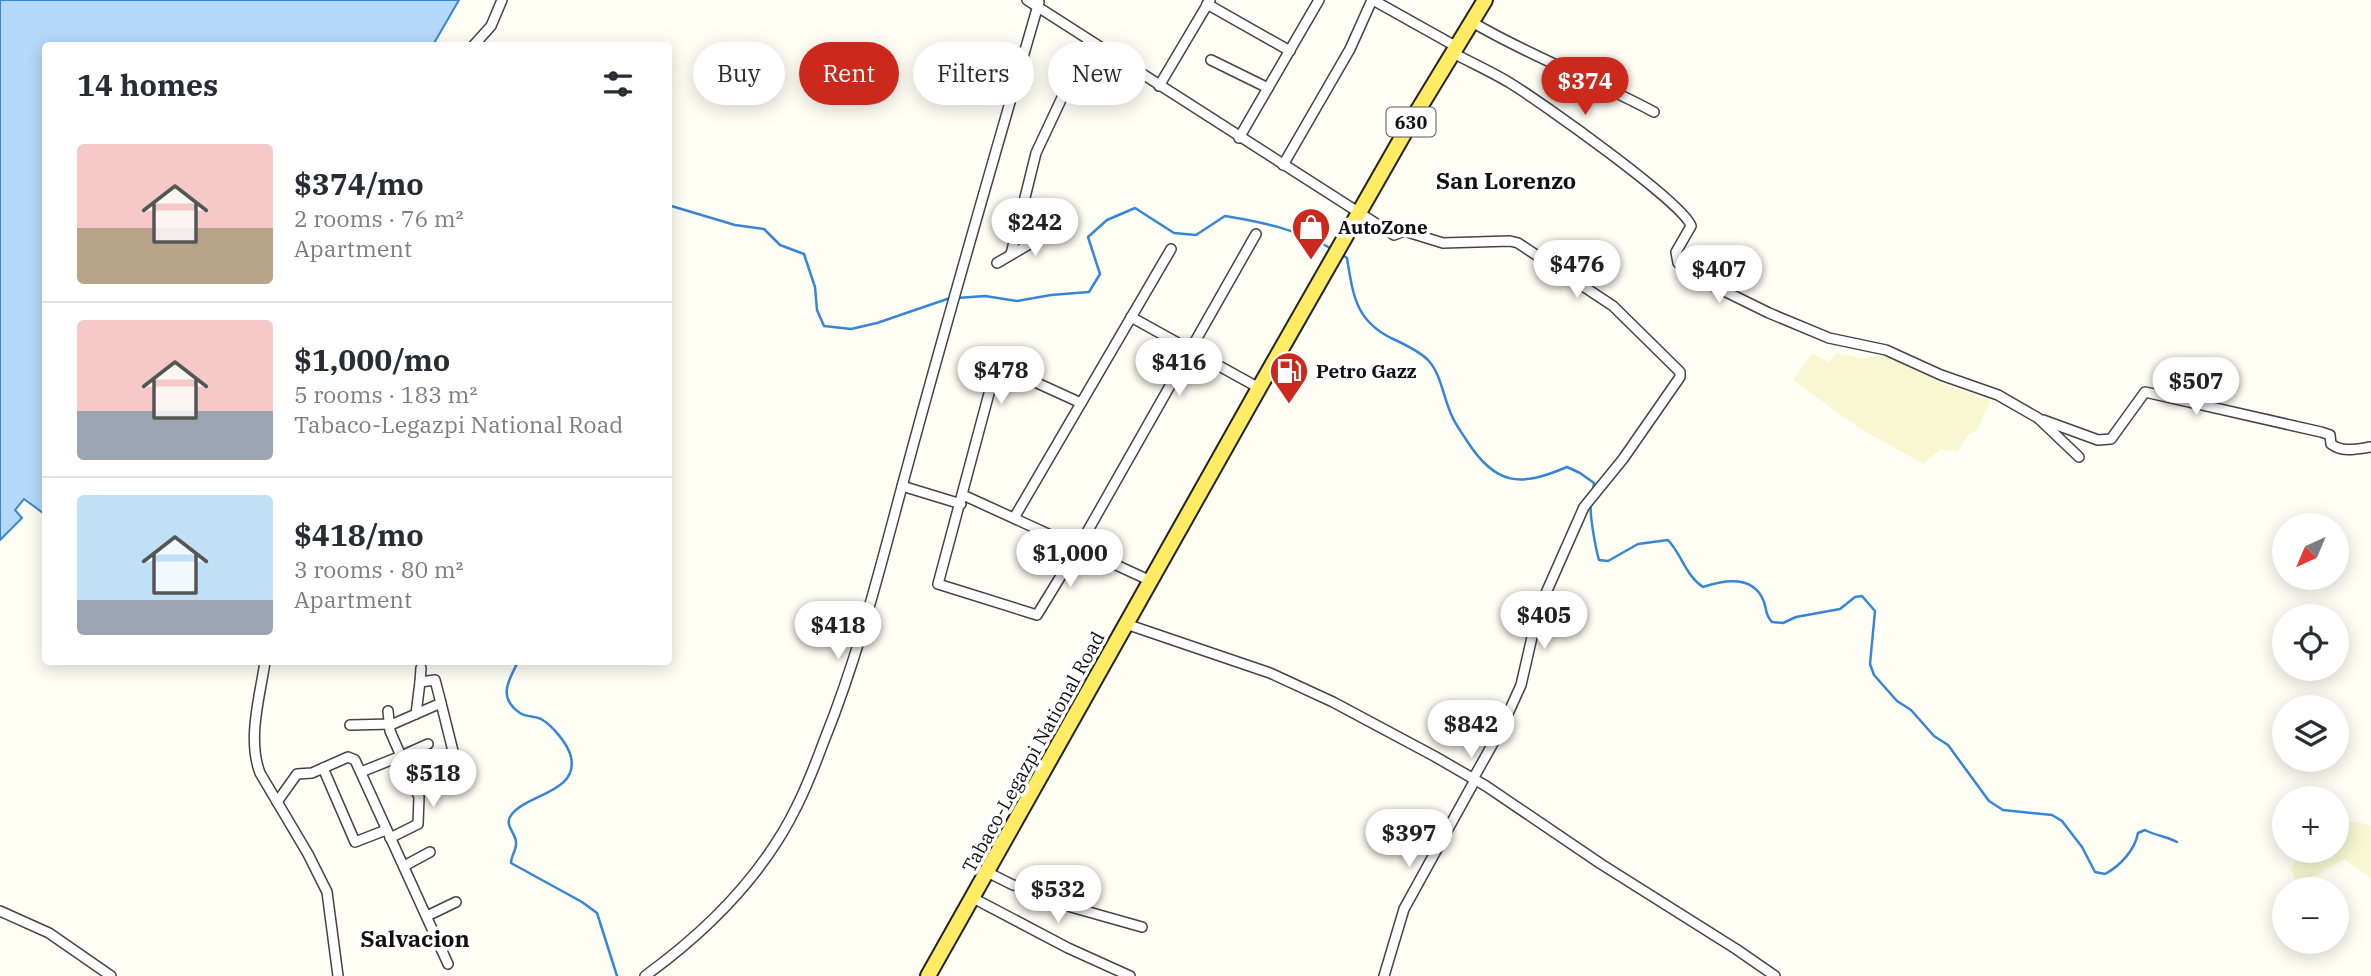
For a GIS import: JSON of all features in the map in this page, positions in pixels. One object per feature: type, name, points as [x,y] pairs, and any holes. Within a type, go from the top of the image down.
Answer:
[{"type":"main road","name":"Tabaco-Legazpi National Road","points":[[928,976],[1259,388],[1485,0]]},
{"type":"street","points":[[477,42],[491,26],[502,0]]},
{"type":"street","points":[[1027,0],[1038,3],[1159,86],[1394,236],[1404,231],[1443,243],[1518,243],[1613,306],[1680,372],[1680,377],[1652,418],[1584,507],[1538,611],[1521,685],[1501,729],[1407,901],[1384,976]]},
{"type":"street","points":[[1239,138],[1319,0]]},
{"type":"street","points":[[1283,165],[1350,49],[1373,0],[1536,100],[1669,199],[1689,220],[1691,226],[1676,253],[1678,263],[1712,285],[1769,313],[1829,338],[1904,357],[1941,375],[1998,395],[2038,418],[2098,440],[2110,439],[2145,391],[2321,432],[2330,435],[2331,444],[2338,449],[2371,447]]},
{"type":"street","points":[[1159,86],[1209,2],[1290,51]]},
{"type":"street","points":[[645,976],[680,950],[746,885],[777,842],[804,792],[841,700],[862,638],[951,306],[1038,3]]},
{"type":"street","points":[[1472,22],[1654,112]]},
{"type":"street","points":[[1011,254],[1036,153],[1089,40]]},
{"type":"street","points":[[1211,60],[1268,88]]},
{"type":"street","points":[[997,263],[1057,228]]},
{"type":"street","points":[[1081,403],[1002,367],[995,371],[938,584],[1037,615],[1078,548],[1255,234]]},
{"type":"street","points":[[1014,518],[1171,249]]},
{"type":"street","points":[[1132,317],[1259,388]]},
{"type":"street","points":[[2038,418],[2079,457]]},
{"type":"street","points":[[902,486],[962,499],[1014,518],[1151,580]]},
{"type":"street","points":[[1126,624],[1270,673],[1333,702],[1474,779],[1775,976]]},
{"type":"street","points":[[265,665],[255,760],[327,892],[338,976]]},
{"type":"street","points":[[416,714],[421,668]]},
{"type":"street","points":[[420,682],[447,678]]},
{"type":"street","points":[[435,680],[456,763]]},
{"type":"street","points":[[350,725],[393,724],[440,703]]},
{"type":"street","points":[[323,768],[355,842],[418,824],[419,796],[390,731],[388,711]]},
{"type":"street","points":[[361,772],[428,744]]},
{"type":"street","points":[[277,802],[297,774],[312,773],[348,757],[355,760],[448,964]]},
{"type":"street","points":[[430,775],[468,758]]},
{"type":"street","points":[[404,866],[430,852]]},
{"type":"street","points":[[987,873],[1013,886],[1020,886],[1071,907],[1142,927]]},
{"type":"street","points":[[973,898],[1068,948],[1130,976]]},
{"type":"street","points":[[427,916],[456,902]]},
{"type":"street","points":[[0,911],[49,933],[111,976]]},
{"type":"green space","points":[[1812,353],[1828,362],[1837,353],[1864,359],[1879,355],[1910,364],[1938,382],[1991,401],[1977,430],[1968,435],[1958,452],[1941,449],[1923,464],[1859,428],[1793,380]]},
{"type":"green space","points":[[2349,822],[2371,826],[2371,878],[2349,863]]},
{"type":"green space","points":[[2294,863],[2337,863],[2310,877],[2294,877],[2291,871]]},
{"type":"water","points":[[0,0],[459,0],[435,42],[42,42],[42,512],[24,499],[15,510],[22,518],[0,540]]},
{"type":"waterway","points":[[672,206],[735,225],[764,229],[780,245],[804,254],[815,287],[817,310],[824,326],[851,329],[950,298]]},
{"type":"waterway","points":[[957,298],[985,296],[1017,301],[1089,292],[1100,274],[1088,237],[1107,220],[1135,208],[1174,233],[1196,235],[1225,216],[1280,228],[1332,249]]},
{"type":"waterway","points":[[1341,254],[1347,258],[1354,294],[1363,314],[1379,331],[1428,360],[1439,378],[1454,421],[1488,467],[1510,478],[1522,479],[1536,478],[1567,467],[1594,483],[1593,491]]},
{"type":"waterway","points":[[1591,504],[1599,560],[1608,561],[1638,544],[1668,540],[1692,577],[1703,587],[1729,582],[1753,587],[1764,602],[1772,622],[1783,623],[1796,617],[1840,609],[1855,597],[1862,596],[1875,611],[1870,664],[1874,675],[1897,701],[1911,710],[1934,736],[1948,745],[1989,801],[2003,810],[2052,815],[2062,821],[2082,847],[2095,872],[2105,874],[2116,867],[2130,851],[2138,833],[2145,830],[2177,842]]},
{"type":"waterway","points":[[516,665],[507,688],[509,701],[520,713],[541,719],[555,730],[569,752],[571,769],[567,779],[559,786],[526,803],[510,817],[509,824],[516,839],[511,863],[597,913],[617,976]]},
{"type":"place","name":"AutoZone","points":[[1311,261]]},
{"type":"place","name":"Petro Gazz","points":[[1289,405]]},
{"type":"district","name":"San Lorenzo","points":[[1506,180]]},
{"type":"district","name":"Salvacion","points":[[415,938]]}]
